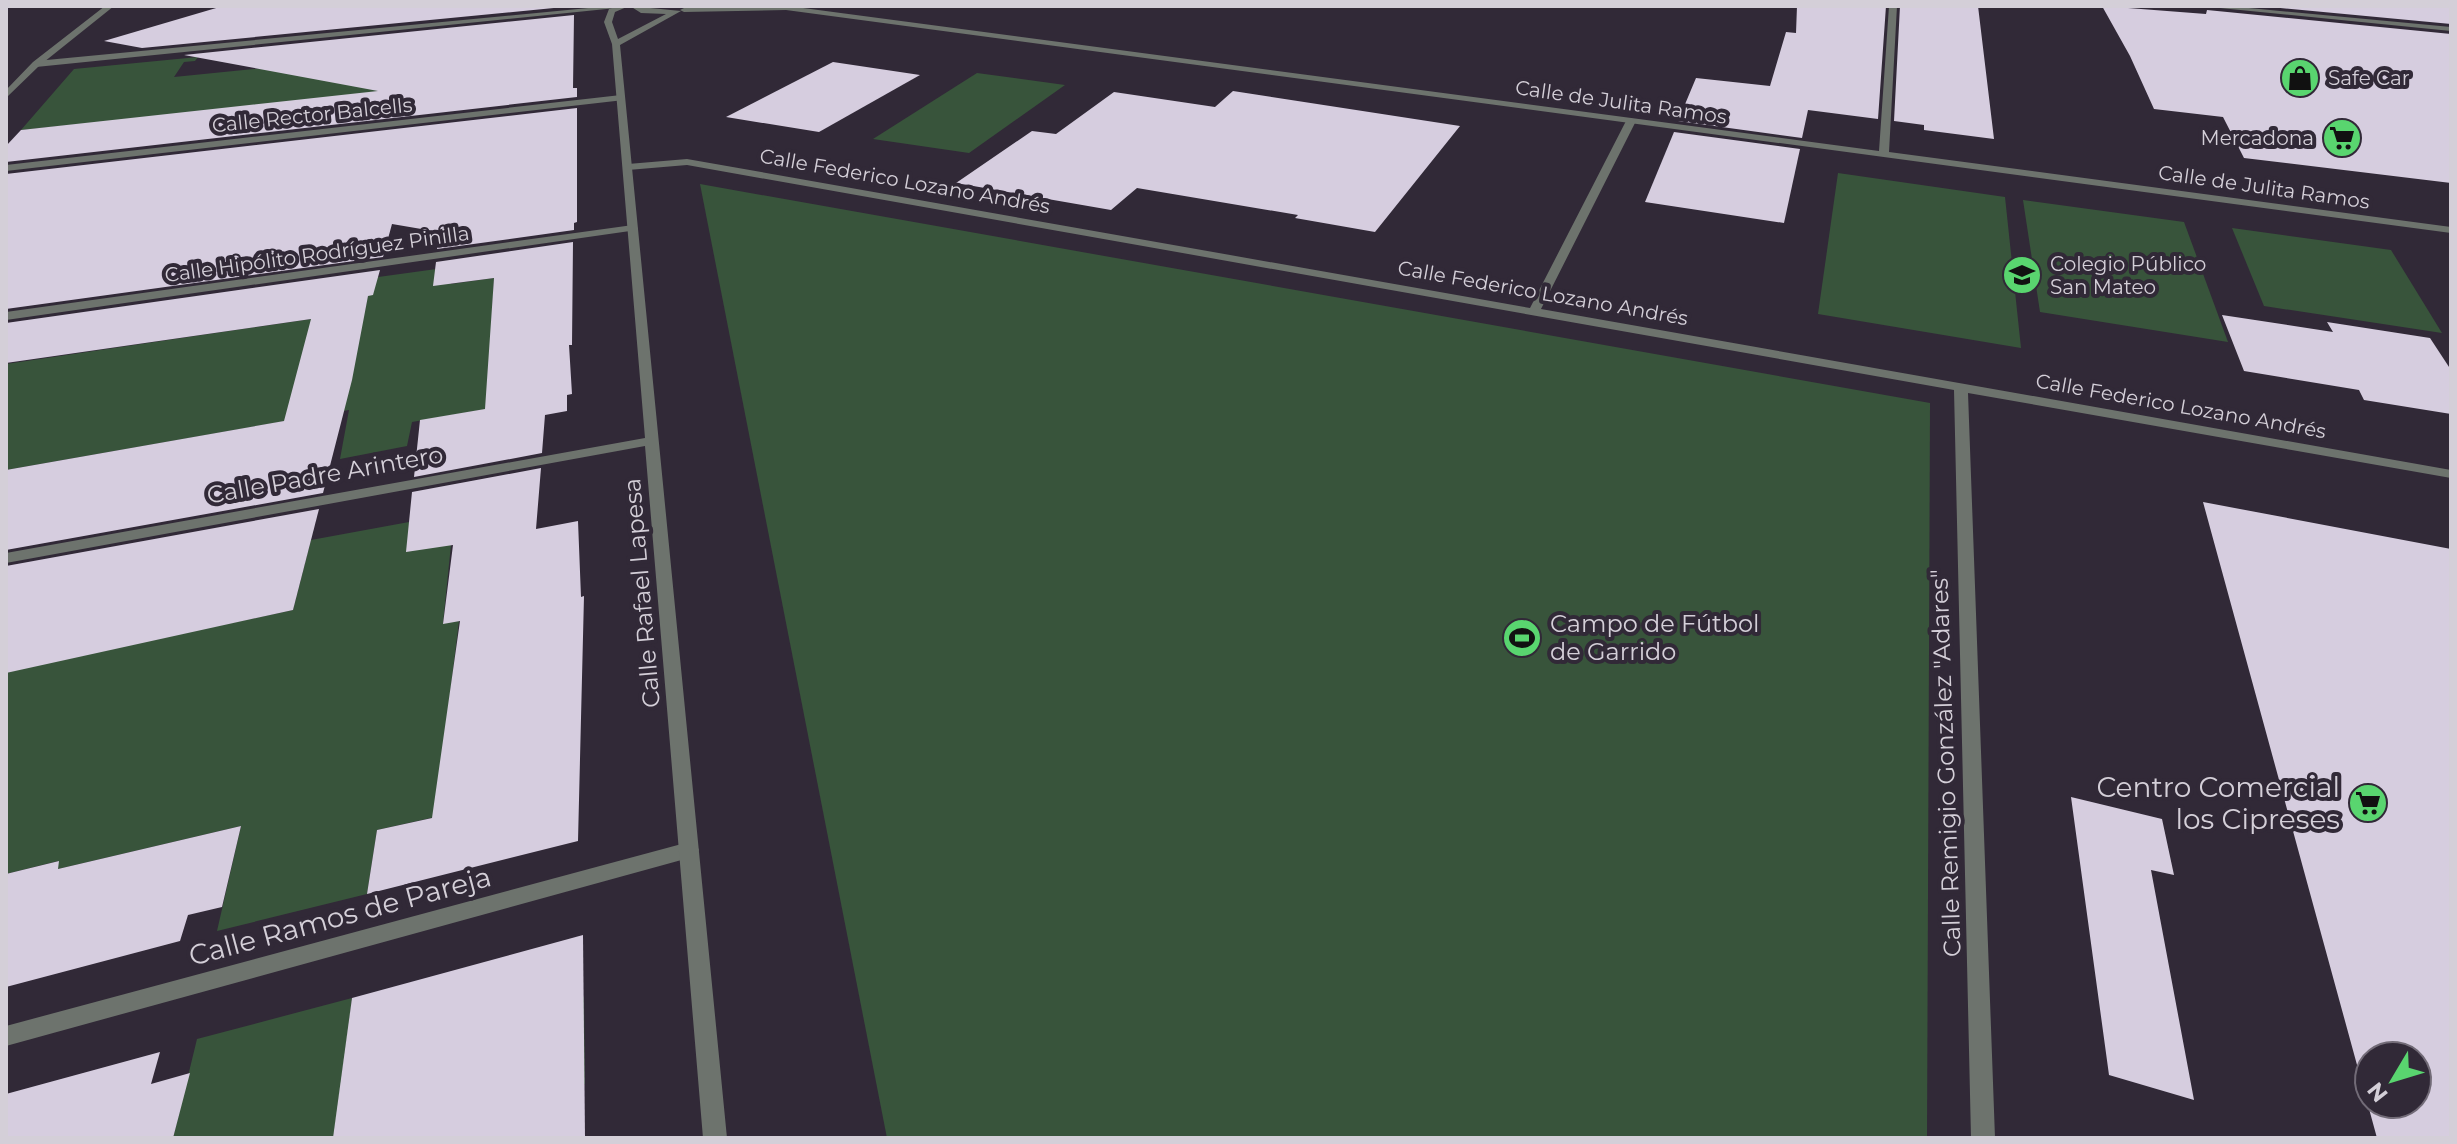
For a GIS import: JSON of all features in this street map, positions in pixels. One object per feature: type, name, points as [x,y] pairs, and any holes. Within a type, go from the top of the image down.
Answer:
[{"type":"street","points":[[6,95],[36,64],[110,6]]},
{"type":"street","points":[[616,44],[696,6]]},
{"type":"street","name":"Calle de Julita Ramos","points":[[771,6],[2451,230]]},
{"type":"street","points":[[1884,155],[1893,6]]},
{"type":"street","points":[[2204,6],[2451,29]]},
{"type":"street","name":"Calle de Julita Ramos","points":[[36,64],[628,7],[657,13],[787,10]]},
{"type":"street","name":"Calle Rafael Lapesa","points":[[628,7],[612,11],[608,22],[616,44],[628,167],[715,1138]]},
{"type":"street","name":"Calle Rector Balcells","points":[[6,168],[621,98]]},
{"type":"street","points":[[1534,312],[1631,121]]},
{"type":"street","name":"Calle Federico Lozano Andrés","points":[[628,167],[687,162],[2451,474]]},
{"type":"street","name":"Calle Hipólito Rodríguez Pinilla","points":[[6,316],[633,228]]},
{"type":"street","name":"Calle Remigio González \"Adares\"","points":[[1961,387],[1983,1138]]},
{"type":"street","name":"Calle Padre Arintero","points":[[6,558],[652,441]]},
{"type":"street","name":"Calle Ramos de Pareja","points":[[6,1036],[689,850]]},
{"type":"green space","points":[[433,51],[501,82],[21,130],[74,69],[198,57],[195,61],[184,62],[174,77]]},
{"type":"green space","points":[[977,73],[1065,85],[969,153],[873,139]]},
{"type":"green space","points":[[1838,173],[2005,197],[2021,348],[1818,314]]},
{"type":"green space","points":[[700,184],[1930,403],[1927,1138],[887,1138]]},
{"type":"green space","points":[[2023,200],[2184,222],[2228,342],[2040,312]]},
{"type":"green space","points":[[2232,228],[2391,250],[2442,333],[2264,306]]},
{"type":"green space","points":[[451,267],[451,284],[494,278],[487,409],[412,422],[407,446],[340,459],[349,410],[6,470],[6,364],[365,311],[371,278]]},
{"type":"green space","points":[[409,522],[451,545],[443,623],[459,621],[435,817],[377,830],[367,894],[217,931],[241,826],[58,869],[58,861],[6,874],[6,670],[293,610],[311,540]]},
{"type":"green space","points":[[584,997],[585,1084],[410,1138],[173,1138],[197,1039],[352,998],[344,1065]]},
{"type":"building","points":[[223,6],[574,6],[142,48],[104,41]]},
{"type":"building","points":[[1797,6],[1886,6],[1878,119],[1808,110],[1802,138],[1678,121],[1696,78],[1770,86],[1786,32],[1796,33]]},
{"type":"building","points":[[1900,6],[1978,6],[1994,139],[1924,130],[1924,125],[1894,121]]},
{"type":"building","points":[[2102,6],[2206,14],[2207,10],[2451,34],[2451,183],[2244,158],[2223,117],[2154,109],[2130,56]]},
{"type":"building","points":[[2260,6],[2451,6],[2451,24]]},
{"type":"building","points":[[574,15],[573,88],[577,88],[577,97],[6,162],[6,146],[21,130],[378,91],[184,55]]},
{"type":"building","points":[[833,62],[920,75],[819,132],[726,117]]},
{"type":"building","points":[[1233,91],[1460,126],[1375,232],[1295,218],[1298,215],[1137,188],[1111,210],[956,183],[1032,131],[1056,134],[1114,92],[1215,107]]},
{"type":"building","points":[[577,108],[577,222],[574,223],[574,230],[437,249],[439,232],[392,224],[383,257],[6,309],[6,174]]},
{"type":"building","points":[[1674,132],[1800,149],[1784,223],[1645,202]]},
{"type":"building","points":[[573,242],[572,345],[569,345],[572,394],[567,395],[567,411],[545,415],[542,453],[414,477],[420,420],[485,409],[494,278],[433,286],[436,262]]},
{"type":"building","points":[[380,270],[373,295],[368,296],[352,380],[323,493],[6,550],[6,470],[284,421],[311,319],[6,363],[6,323]]},
{"type":"building","points":[[2222,315],[2333,332],[2327,322],[2430,338],[2451,370],[2451,414],[2364,400],[2359,390],[2244,371]]},
{"type":"building","points":[[541,468],[536,529],[578,521],[581,597],[584,596],[578,841],[367,894],[377,830],[432,818],[460,621],[443,624],[453,545],[406,552],[412,492]]},
{"type":"building","name":"Centro Comercial los Cipreses","points":[[2203,502],[2451,549],[2451,1138],[2377,1138],[2372,1120],[2433,1120],[2433,1040],[2353,1040],[2353,1050]]},
{"type":"building","points":[[319,509],[293,610],[6,673],[6,566]]},
{"type":"building","points":[[2071,797],[2162,819],[2174,875],[2151,870],[2194,1100],[2109,1075]]},
{"type":"building","points":[[241,826],[222,907],[188,915],[180,941],[6,987],[6,874],[59,861],[58,869]]},
{"type":"building","points":[[583,935],[585,1138],[333,1138],[352,998]]},
{"type":"building","points":[[160,1052],[151,1084],[190,1073],[173,1138],[6,1138],[6,1094]]},
{"type":"place","name":"Safe Car","points":[[2300,78]]},
{"type":"place","name":"Mercadona","points":[[2342,138]]},
{"type":"place","name":"Colegio Público San Mateo","points":[[2022,275]]},
{"type":"place","name":"Campo de Fútbol de Garrido","points":[[1522,638]]},
{"type":"place","name":"Centro Comercial los Cipreses","points":[[2368,803]]}]
